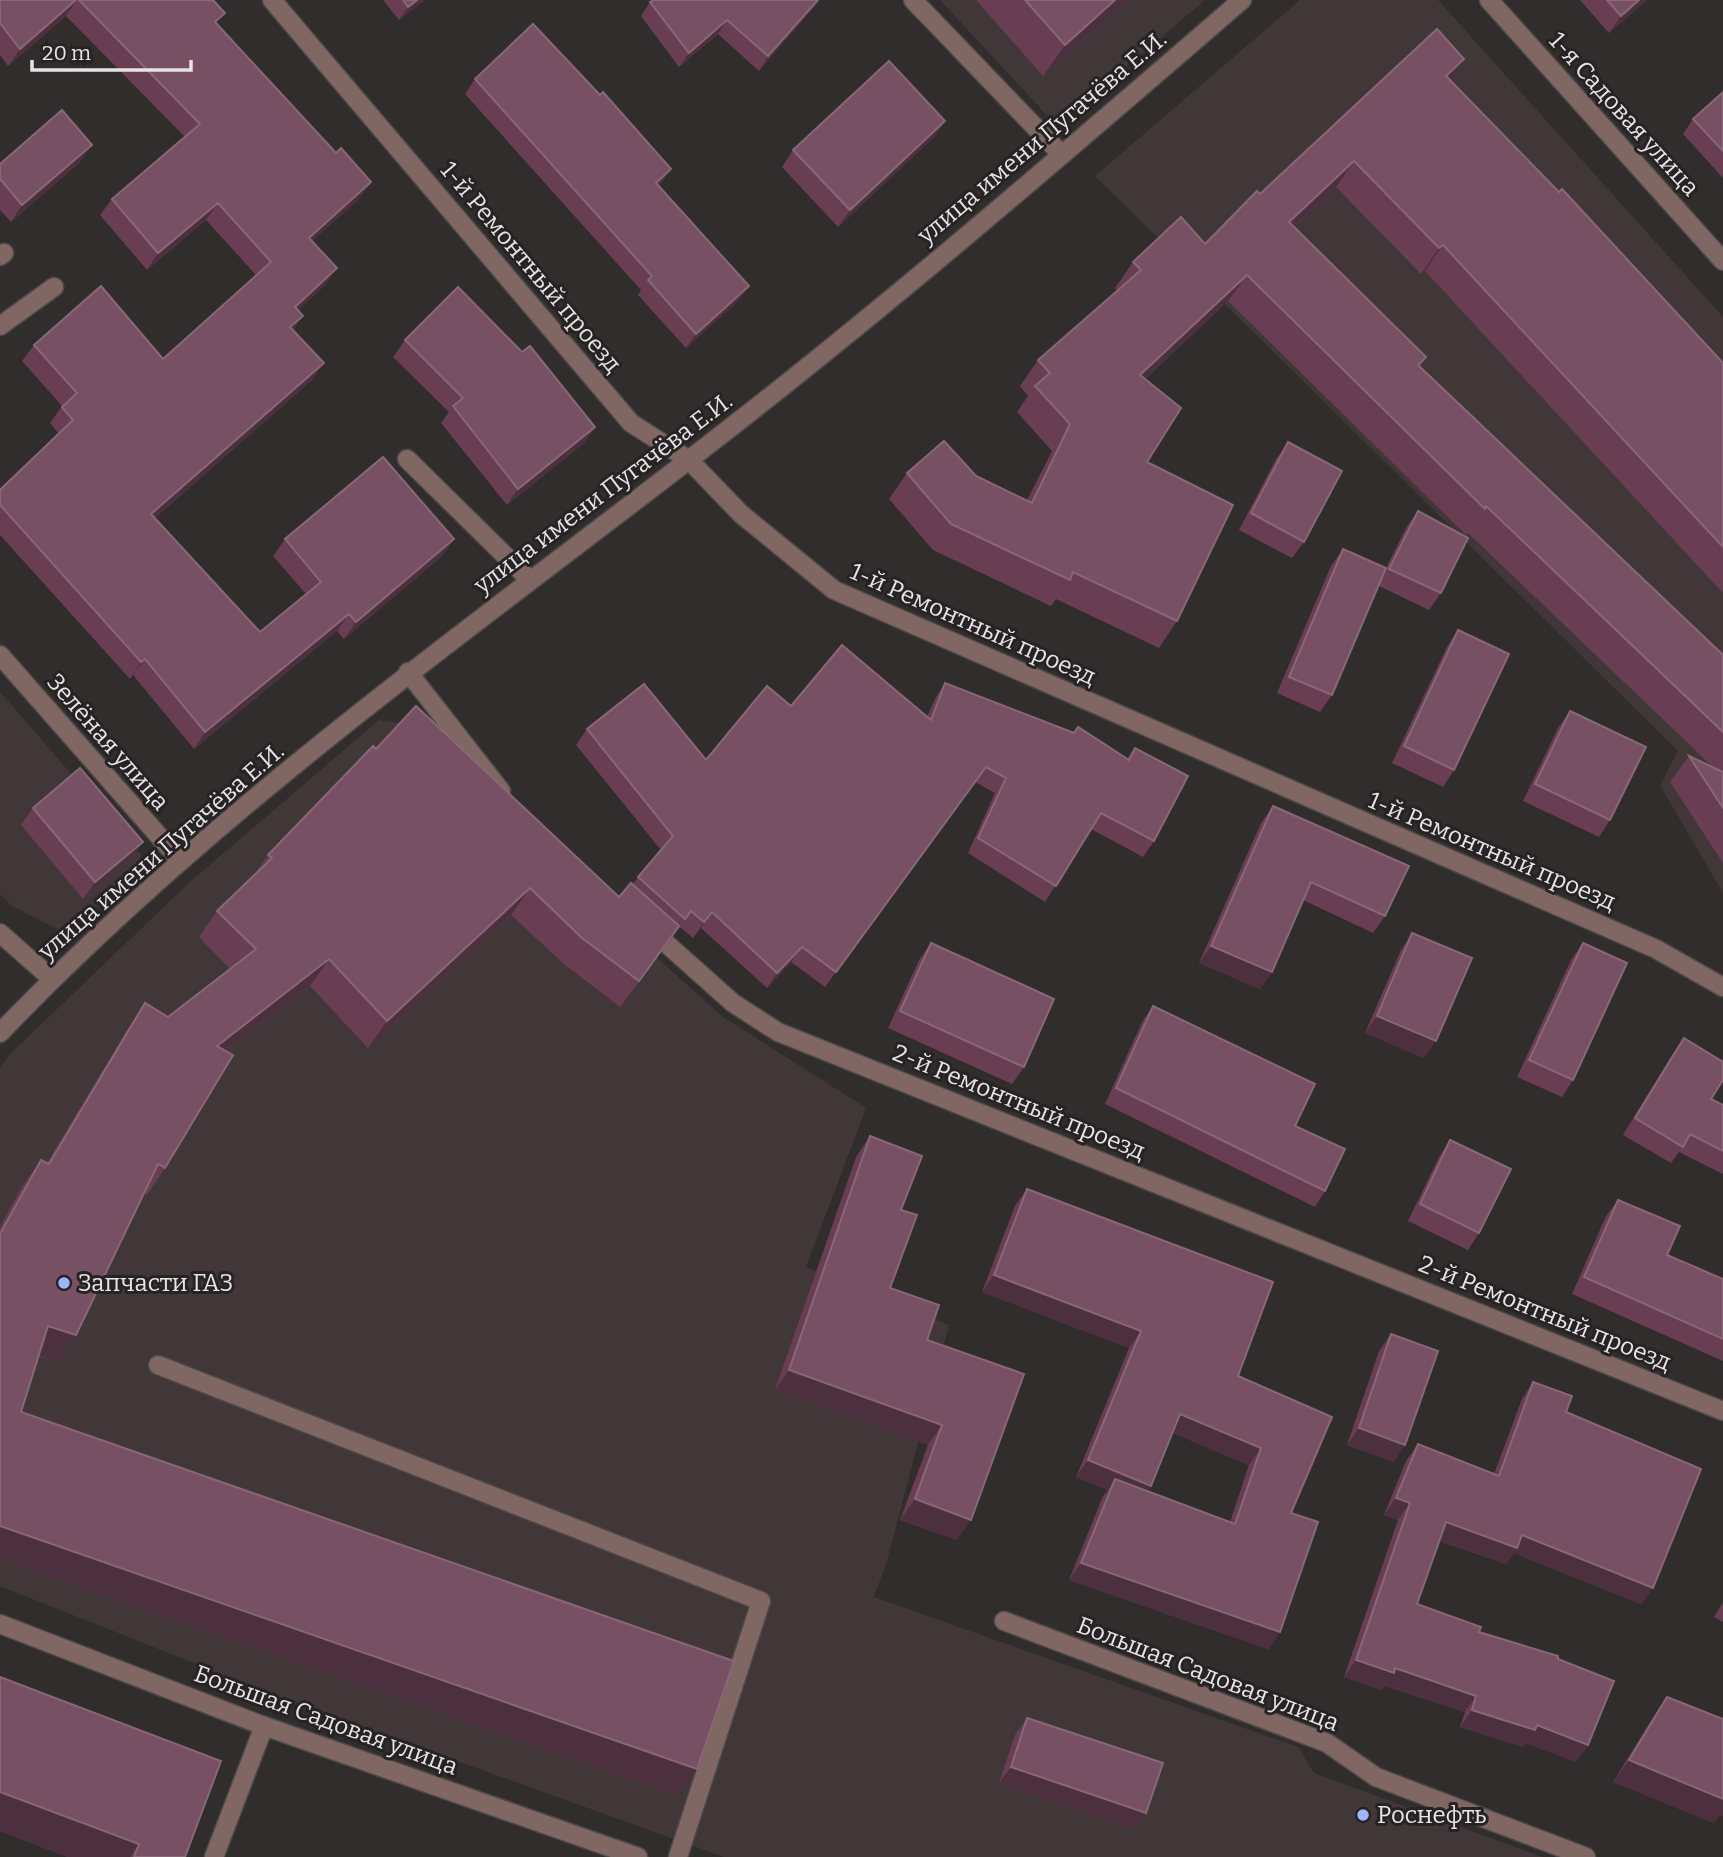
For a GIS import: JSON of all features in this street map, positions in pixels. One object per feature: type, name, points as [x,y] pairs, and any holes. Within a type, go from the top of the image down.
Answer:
[{"type":"street","name":"1-й Ремонтный проезд","points":[[272,0],[631,423],[689,460],[741,514],[834,590],[912,627],[1657,949],[1723,987]]},
{"type":"street","points":[[913,0],[1062,155]]},
{"type":"street","name":"улица имени Пугачёва Е.И.","points":[[0,1033],[52,979],[180,860],[408,672],[689,460],[1062,155],[1242,0]]},
{"type":"street","name":"1-я Садовая улица","points":[[1489,0],[1723,261]]},
{"type":"street","points":[[0,326],[54,287]]},
{"type":"street","points":[[407,459],[530,580]]},
{"type":"street","name":"Зелёная улица","points":[[0,655],[180,860]]},
{"type":"street","points":[[408,672],[512,805]]},
{"type":"street","name":"2-й Ремонтный проезд","points":[[633,913],[733,1003],[778,1032],[1723,1411]]},
{"type":"street","points":[[0,933],[52,979]]},
{"type":"street","points":[[158,1365],[761,1601],[678,1857]]},
{"type":"street","name":"Большая Садовая улица","points":[[1004,1621],[1327,1743],[1376,1777],[1586,1857]]},
{"type":"street","name":"Большая Садовая улица","points":[[0,1624],[264,1726],[638,1857]]},
{"type":"street","points":[[214,1857],[264,1726]]},
{"type":"shaded area","points":[[940,0],[1205,0],[1063,121],[1053,122]]},
{"type":"shaded area","points":[[1300,0],[1438,0],[1723,317],[1723,893],[1660,785],[1678,751],[1095,176]]},
{"type":"shaded area","points":[[0,692],[141,854],[141,867],[67,934],[12,906],[0,894]]},
{"type":"shaded area","points":[[379,720],[407,724],[500,817],[723,1017],[866,1108],[806,1267],[949,1325],[887,1561],[874,1597],[1298,1747],[1314,1773],[1542,1857],[724,1857],[279,1697],[0,1586],[0,1068],[9,1055],[192,880]]},
{"type":"building","points":[[0,0],[76,0],[20,49],[0,23]]},
{"type":"building","points":[[79,0],[213,0],[225,13],[215,22],[336,153],[341,148],[371,182],[309,238],[337,268],[295,307],[303,316],[290,327],[324,363],[151,514],[260,632],[321,582],[285,539],[383,457],[454,539],[356,622],[349,614],[205,732],[145,659],[141,662],[0,505],[0,490],[73,420],[62,407],[77,393],[34,345],[101,286],[163,359],[271,262],[218,203],[158,253],[112,199],[200,124]]},
{"type":"building","points":[[403,0],[417,0],[408,7]]},
{"type":"building","points":[[818,0],[768,56],[727,20],[689,53],[650,2]]},
{"type":"building","points":[[1025,0],[1115,0],[1065,45]]},
{"type":"building","points":[[1607,0],[1639,0],[1621,16]]},
{"type":"building","points":[[533,24],[600,95],[603,92],[671,169],[656,183],[749,286],[696,334],[648,280],[652,276],[475,79]]},
{"type":"building","points":[[1437,29],[1464,59],[1446,76],[1559,192],[1562,189],[1723,363],[1723,547],[1443,245],[1439,248],[1354,161],[1289,222],[1426,357],[1418,365],[1723,655],[1723,732],[1486,506],[1485,509],[1247,275],[1140,375],[1181,408],[1147,462],[1233,505],[1177,621],[1073,572],[1070,580],[951,524],[907,473],[944,441],[976,476],[1032,503],[1070,424],[1035,386],[1050,373],[1038,360],[1141,270],[1133,262],[1181,217],[1205,244],[1257,191],[1260,194]]},
{"type":"building","points":[[889,61],[945,121],[850,210],[793,150]]},
{"type":"building","points":[[1723,92],[1723,151],[1693,119]]},
{"type":"building","points":[[62,110],[92,145],[22,205],[0,179],[0,164]]},
{"type":"building","points":[[458,287],[522,352],[530,346],[595,427],[518,489],[453,406],[463,398],[405,340]]},
{"type":"building","points":[[1288,442],[1342,471],[1304,542],[1251,513]]},
{"type":"building","points":[[1418,511],[1468,538],[1441,593],[1389,569]]},
{"type":"building","points":[[1343,549],[1386,568],[1332,695],[1289,677]]},
{"type":"building","points":[[1458,630],[1509,654],[1454,770],[1404,746]]},
{"type":"building","points":[[842,645],[931,720],[945,683],[1074,733],[1078,727],[1129,760],[1135,748],[1188,776],[1154,841],[1101,813],[1056,886],[978,838],[1006,778],[986,767],[836,972],[802,947],[777,973],[712,912],[704,922],[691,911],[685,919],[638,877],[673,836],[587,729],[644,684],[706,760],[767,686],[791,706]]},
{"type":"building","points":[[416,706],[619,897],[631,883],[679,926],[639,981],[582,938],[530,888],[387,1021],[329,959],[217,1046],[233,1055],[165,1168],[158,1164],[76,1335],[48,1326],[21,1412],[734,1661],[697,1769],[0,1526],[0,1234],[41,1160],[49,1164],[145,1003],[168,1017],[256,949],[217,911],[272,858],[268,855],[373,746],[376,749]]},
{"type":"building","points":[[1570,711],[1646,747],[1610,820],[1535,784]]},
{"type":"building","points":[[1689,756],[1723,772],[1723,808]]},
{"type":"building","points":[[80,768],[143,842],[95,882],[33,808]]},
{"type":"building","points":[[1273,806],[1409,866],[1385,916],[1311,882],[1272,972],[1211,946]]},
{"type":"building","points":[[1412,933],[1472,958],[1436,1041],[1377,1016]]},
{"type":"building","points":[[931,943],[1054,999],[1024,1067],[900,1011]]},
{"type":"building","points":[[1583,943],[1627,963],[1573,1080],[1529,1060]]},
{"type":"building","points":[[1153,1006],[1315,1084],[1295,1126],[1345,1149],[1325,1191],[1116,1088]]},
{"type":"building","points":[[1684,1038],[1723,1062],[1723,1080],[1711,1099],[1723,1105],[1723,1151],[1690,1134],[1683,1147],[1635,1118]]},
{"type":"building","points":[[870,1136],[922,1156],[901,1210],[917,1215],[890,1288],[939,1305],[927,1340],[1024,1374],[971,1520],[915,1499],[942,1425],[789,1370]]},
{"type":"building","points":[[1450,1140],[1511,1169],[1479,1233],[1420,1204]]},
{"type":"building","points":[[1027,1189],[1273,1282],[1238,1376],[1332,1417],[1291,1513],[1318,1522],[1280,1632],[1081,1563],[1115,1479],[1235,1524],[1261,1448],[1180,1414],[1151,1486],[1088,1460],[1141,1331],[994,1275]]},
{"type":"building","points":[[1618,1200],[1680,1226],[1667,1255],[1723,1279],[1723,1339],[1584,1277]]},
{"type":"building","points":[[1391,1334],[1438,1351],[1405,1445],[1359,1428]]},
{"type":"building","points":[[1533,1382],[1572,1396],[1566,1412],[1701,1469],[1653,1588],[1522,1535],[1517,1548],[1446,1522],[1417,1604],[1481,1627],[1479,1632],[1558,1656],[1558,1659],[1614,1681],[1588,1745],[1537,1725],[1535,1730],[1472,1710],[1476,1696],[1395,1668],[1394,1673],[1356,1660],[1410,1503],[1396,1498],[1418,1444],[1499,1476]]},
{"type":"building","points":[[0,1677],[221,1761],[185,1857],[134,1857],[139,1844],[0,1792]]},
{"type":"building","points":[[1667,1697],[1723,1719],[1723,1799],[1629,1760]]},
{"type":"building","points":[[1027,1718],[1163,1763],[1146,1813],[1011,1767]]},
{"type":"place","name":"Запчасти ГАЗ","points":[[64,1283]]},
{"type":"place","name":"Роснефть","points":[[1363,1815]]}]
